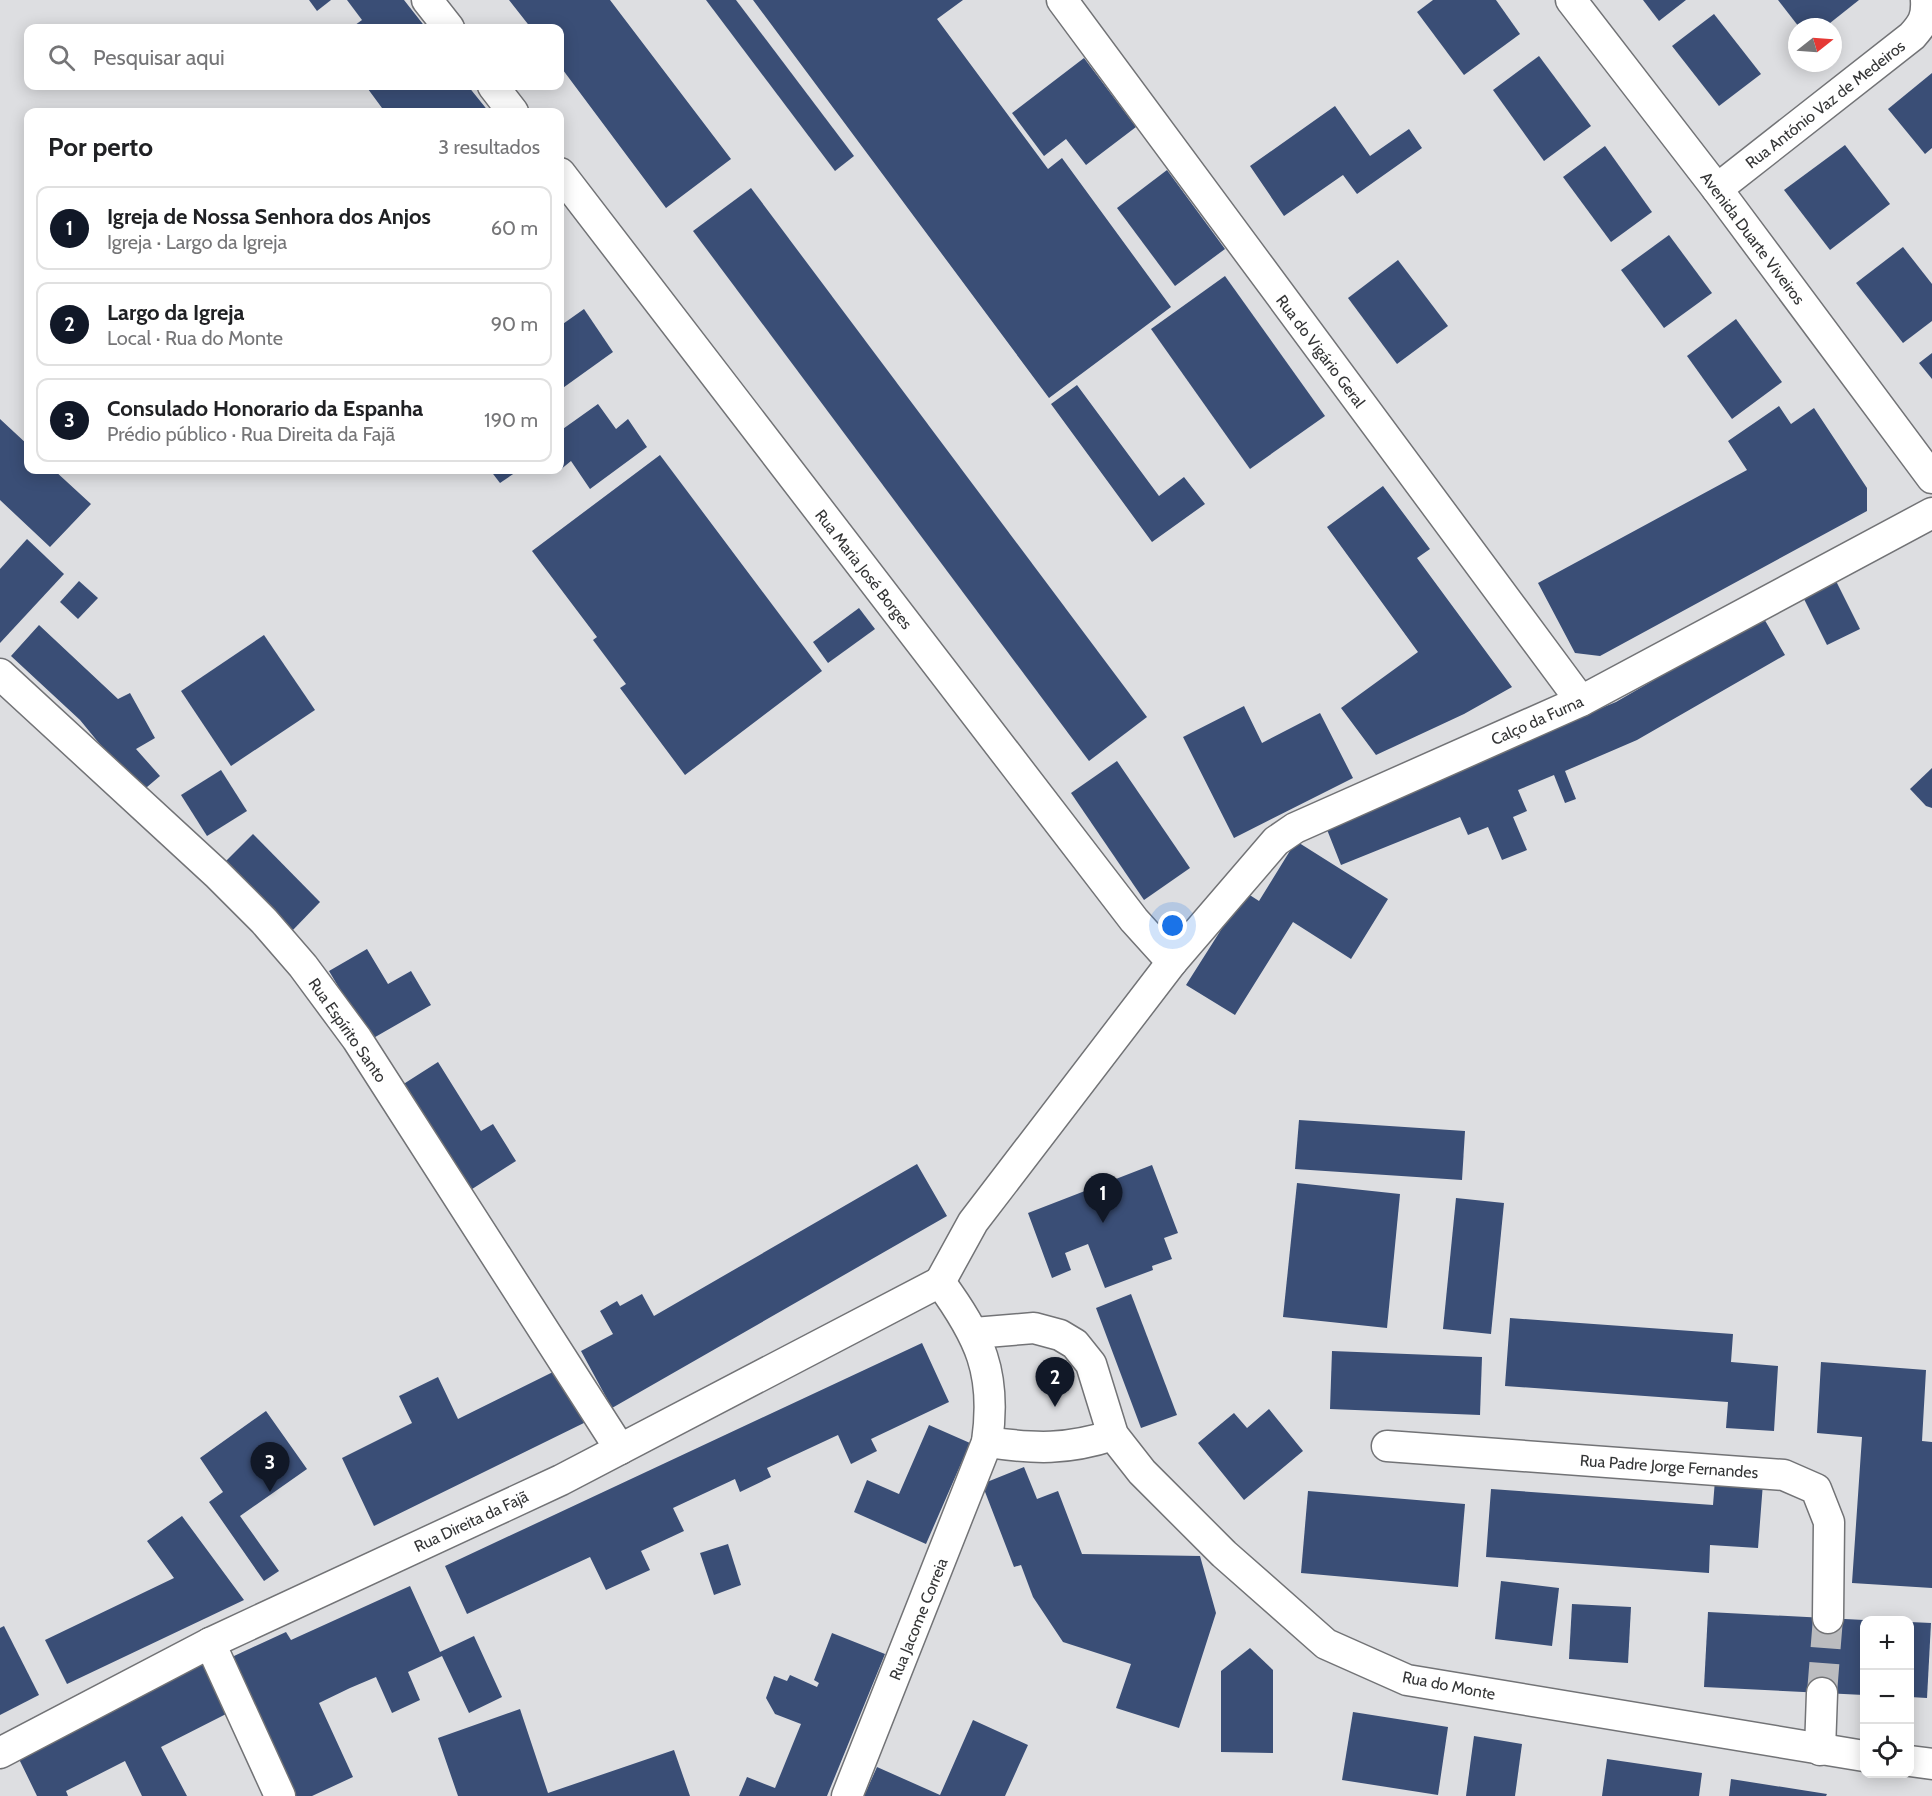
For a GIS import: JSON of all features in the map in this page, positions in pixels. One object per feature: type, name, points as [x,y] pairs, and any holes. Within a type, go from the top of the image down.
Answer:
[{"type":"street","points":[[427,0],[446,24]]},
{"type":"street","name":"Rua do Vigário Geral","points":[[1062,0],[1581,701]]},
{"type":"street","name":"Avenida Duarte Viveiros","points":[[1571,0],[1717,189],[1932,478]]},
{"type":"street","name":"Rua António Vaz de Medeiros","points":[[1717,189],[1912,36],[1923,25],[1927,7]]},
{"type":"street","points":[[496,90],[510,108]]},
{"type":"street","name":"Rua Maria José Borges","points":[[564,178],[1134,920],[1172,962]]},
{"type":"street","name":"Calço da Furna","points":[[940,1282],[973,1222],[1172,962],[1258,860],[1295,828],[1581,701],[1932,513]]},
{"type":"street","name":"Rua Espírito Santo","points":[[0,674],[217,874],[264,921],[303,966],[357,1039],[620,1449]]},
{"type":"street","name":"Rua Direita da Fajã","points":[[0,1753],[210,1643],[561,1480],[940,1282]]},
{"type":"street","name":"Rua Jacome Correia","points":[[847,1796],[987,1442],[992,1412],[990,1379],[974,1333],[940,1282]]},
{"type":"street","name":"Rua do Monte","points":[[974,1333],[1034,1328],[1060,1335],[1075,1344],[1091,1364],[1113,1435],[1142,1472],[1224,1554],[1326,1644],[1407,1680],[1820,1750],[1860,1755]]},
{"type":"street","points":[[987,1442],[1026,1448],[1056,1449],[1085,1444],[1113,1435]]},
{"type":"street","name":"Rua Padre Jorge Fernandes","points":[[1387,1446],[1784,1474],[1816,1489],[1829,1522],[1828,1618]]},
{"type":"street","points":[[210,1643],[280,1796]]},
{"type":"street","points":[[1820,1750],[1822,1693]]},
{"type":"street","points":[[1914,1762],[1932,1764]]},
{"type":"building","points":[[309,0],[331,0],[317,11]]},
{"type":"building","points":[[347,0],[404,0],[423,24],[356,24],[362,20]]},
{"type":"building","points":[[509,0],[610,0],[731,159],[666,208],[564,71],[564,24],[528,24]]},
{"type":"building","points":[[706,0],[736,0],[854,156],[835,171]]},
{"type":"building","points":[[753,0],[963,0],[937,19],[1048,169],[1062,158],[1171,307],[1049,398]]},
{"type":"building","points":[[1433,0],[1496,0],[1520,34],[1464,75],[1417,12]]},
{"type":"building","points":[[1643,0],[1686,0],[1659,21]]},
{"type":"building","points":[[1778,0],[1859,0],[1836,18],[1792,18]]},
{"type":"building","points":[[1714,14],[1761,74],[1719,106],[1672,46]]},
{"type":"building","points":[[1539,56],[1591,126],[1544,161],[1493,90]]},
{"type":"building","points":[[1084,58],[1136,127],[1086,165],[1066,139],[1044,156],[1012,113]]},
{"type":"building","points":[[1932,73],[1932,148],[1925,154],[1888,109]]},
{"type":"building","points":[[369,90],[471,90],[486,108],[382,108]]},
{"type":"building","points":[[1335,106],[1370,156],[1409,129],[1422,148],[1357,194],[1343,175],[1284,216],[1250,166]]},
{"type":"building","points":[[1845,145],[1890,204],[1830,250],[1784,190]]},
{"type":"building","points":[[1605,146],[1652,212],[1611,242],[1563,177]]},
{"type":"building","points":[[1167,170],[1225,249],[1175,286],[1117,208]]},
{"type":"building","points":[[751,188],[1147,717],[1089,761],[693,231]]},
{"type":"building","points":[[1669,235],[1712,293],[1664,328],[1621,270]]},
{"type":"building","points":[[1903,247],[1932,284],[1932,321],[1903,343],[1856,283]]},
{"type":"building","points":[[1398,260],[1448,326],[1397,364],[1348,298]]},
{"type":"building","points":[[1225,276],[1325,416],[1250,469],[1151,329]]},
{"type":"building","points":[[584,309],[613,352],[564,387],[564,323]]},
{"type":"building","points":[[1736,319],[1782,382],[1732,419],[1687,356]]},
{"type":"building","points":[[1932,353],[1932,379],[1919,363]]},
{"type":"building","points":[[1077,385],[1159,496],[1184,477],[1205,504],[1152,542],[1051,404]]},
{"type":"building","points":[[598,404],[616,429],[628,419],[647,447],[590,489],[571,461],[564,467],[564,428]]},
{"type":"building","points":[[1779,406],[1791,424],[1814,408],[1867,488],[1867,511],[1600,656],[1575,653],[1538,583],[1747,470],[1728,441]]},
{"type":"building","points":[[0,419],[24,441],[24,474],[58,474],[91,504],[50,547],[0,500]]},
{"type":"building","points":[[660,455],[822,671],[685,775],[620,688],[626,684],[593,640],[597,637],[532,551]]},
{"type":"building","points":[[493,474],[513,474],[500,483]]},
{"type":"building","points":[[1383,486],[1430,549],[1417,558],[1512,687],[1464,714],[1376,755],[1341,708],[1418,652],[1327,527]]},
{"type":"building","points":[[27,539],[64,574],[0,643],[0,569]]},
{"type":"building","points":[[1835,579],[1860,629],[1827,645],[1802,595]]},
{"type":"building","points":[[79,581],[98,598],[78,619],[60,602]]},
{"type":"building","points":[[859,608],[875,629],[828,663],[813,642]]},
{"type":"building","points":[[1763,617],[1785,655],[1637,740],[1565,771],[1576,799],[1565,803],[1554,775],[1518,790],[1527,811],[1513,817],[1527,850],[1502,860],[1488,827],[1468,835],[1460,817],[1341,865],[1324,822],[1616,702]]},
{"type":"building","points":[[39,625],[118,699],[130,693],[155,738],[136,749],[160,776],[140,793],[80,720],[11,656]]},
{"type":"building","points":[[264,635],[315,710],[231,766],[181,691]]},
{"type":"building","points":[[1244,706],[1262,743],[1320,713],[1353,778],[1234,838],[1183,737]]},
{"type":"building","points":[[1117,761],[1190,868],[1144,900],[1071,793]]},
{"type":"building","points":[[1932,768],[1932,808],[1926,806],[1910,789]]},
{"type":"building","points":[[221,770],[247,811],[207,836],[181,795]]},
{"type":"building","points":[[253,834],[320,902],[291,932],[223,864]]},
{"type":"building","points":[[1296,841],[1388,899],[1351,959],[1293,922],[1235,1015],[1186,985],[1245,892],[1259,901]]},
{"type":"building","points":[[367,949],[388,984],[411,971],[431,1005],[370,1040],[329,971]]},
{"type":"building","points":[[438,1062],[481,1131],[493,1124],[516,1161],[469,1191],[402,1085]]},
{"type":"building","points":[[1299,1120],[1465,1131],[1462,1180],[1295,1169]]},
{"type":"building","points":[[917,1164],[947,1216],[612,1408],[581,1351],[613,1334],[600,1311],[617,1301],[620,1306],[642,1294],[654,1316]]},
{"type":"building","points":[[1152,1165],[1178,1233],[1164,1238],[1172,1259],[1152,1266],[1153,1270],[1105,1288],[1088,1244],[1065,1253],[1071,1270],[1052,1278],[1028,1213]]},
{"type":"building","points":[[1297,1183],[1400,1194],[1387,1328],[1283,1317]]},
{"type":"building","points":[[1456,1198],[1504,1203],[1491,1334],[1443,1329]]},
{"type":"building","points":[[1131,1294],[1177,1415],[1141,1428],[1096,1308]]},
{"type":"building","points":[[1510,1318],[1733,1334],[1731,1362],[1778,1366],[1774,1431],[1726,1428],[1728,1402],[1505,1386]]},
{"type":"building","points":[[922,1343],[949,1402],[871,1439],[877,1451],[851,1464],[838,1435],[767,1468],[771,1477],[740,1492],[735,1479],[673,1508],[684,1531],[641,1551],[650,1570],[606,1590],[590,1557],[467,1614],[445,1566]]},
{"type":"building","points":[[1332,1351],[1482,1357],[1480,1415],[1330,1409]]},
{"type":"building","points":[[1821,1362],[1926,1370],[1922,1441],[1932,1442],[1932,1588],[1852,1583],[1862,1437],[1817,1433]]},
{"type":"building","points":[[561,1368],[592,1419],[374,1526],[342,1458],[412,1423],[399,1396],[438,1377],[458,1419]]},
{"type":"building","points":[[1269,1409],[1303,1451],[1244,1500],[1198,1443],[1234,1413],[1247,1428]]},
{"type":"building","points":[[266,1411],[307,1469],[240,1516],[279,1571],[264,1581],[209,1502],[223,1492],[200,1458]]},
{"type":"building","points":[[929,1425],[970,1443],[926,1544],[854,1512],[867,1480],[899,1494]]},
{"type":"building","points":[[1024,1467],[1037,1499],[1058,1491],[1082,1554],[1200,1556],[1216,1613],[1179,1728],[1116,1708],[1131,1664],[1063,1642],[1033,1597],[1021,1565],[1014,1567],[982,1484]]},
{"type":"building","points":[[1715,1480],[1763,1483],[1758,1548],[1710,1545],[1709,1573],[1486,1557],[1491,1489],[1713,1505]]},
{"type":"building","points":[[1308,1491],[1465,1504],[1458,1587],[1301,1573]]},
{"type":"building","points":[[182,1516],[244,1600],[67,1684],[45,1640],[174,1578],[147,1541]]},
{"type":"building","points":[[728,1544],[741,1585],[714,1595],[700,1553]]},
{"type":"building","points":[[1501,1581],[1559,1588],[1552,1646],[1495,1639]]},
{"type":"building","points":[[410,1586],[440,1652],[474,1636],[502,1697],[469,1713],[442,1656],[408,1672],[420,1700],[392,1713],[376,1677],[350,1688],[319,1703],[353,1777],[312,1796],[288,1796],[230,1670],[234,1656],[286,1632],[291,1640]]},
{"type":"building","points":[[1572,1604],[1631,1607],[1628,1663],[1569,1659]]},
{"type":"building","points":[[1708,1612],[1860,1620],[1860,1695],[1704,1687]]},
{"type":"building","points":[[1914,1622],[1931,1623],[1927,1698],[1914,1697]]},
{"type":"building","points":[[4,1626],[39,1695],[0,1715],[0,1628]]},
{"type":"building","points":[[832,1633],[885,1654],[827,1796],[739,1796],[747,1777],[775,1788],[801,1724],[775,1714],[766,1698],[774,1676],[787,1681],[790,1675],[817,1687],[819,1683],[814,1680]]},
{"type":"building","points":[[1250,1648],[1273,1670],[1273,1753],[1221,1752],[1221,1671]]},
{"type":"building","points":[[205,1662],[230,1712],[161,1747],[187,1796],[142,1796],[125,1761],[66,1791],[68,1796],[37,1796],[18,1757]]},
{"type":"building","points":[[520,1709],[548,1793],[674,1750],[690,1796],[458,1796],[438,1738]]},
{"type":"building","points":[[1353,1712],[1448,1727],[1438,1795],[1342,1780]]},
{"type":"building","points":[[973,1720],[1028,1745],[1005,1796],[864,1796],[877,1767],[940,1795]]},
{"type":"building","points":[[1474,1736],[1522,1744],[1515,1796],[1466,1796]]},
{"type":"building","points":[[1607,1759],[1702,1773],[1699,1796],[1602,1796]]},
{"type":"building","points":[[1731,1779],[1827,1794],[1826,1796],[1729,1796]]},
{"type":"tunnel","points":[[1822,1693],[1828,1618]]},
{"type":"place","name":"Igreja de Nossa Senhora dos Anjos","points":[[1103,1223]]},
{"type":"place","name":"Largo da Igreja","points":[[1055,1407]]},
{"type":"place","name":"Consulado Honorario da Espanha","points":[[270,1492]]}]
